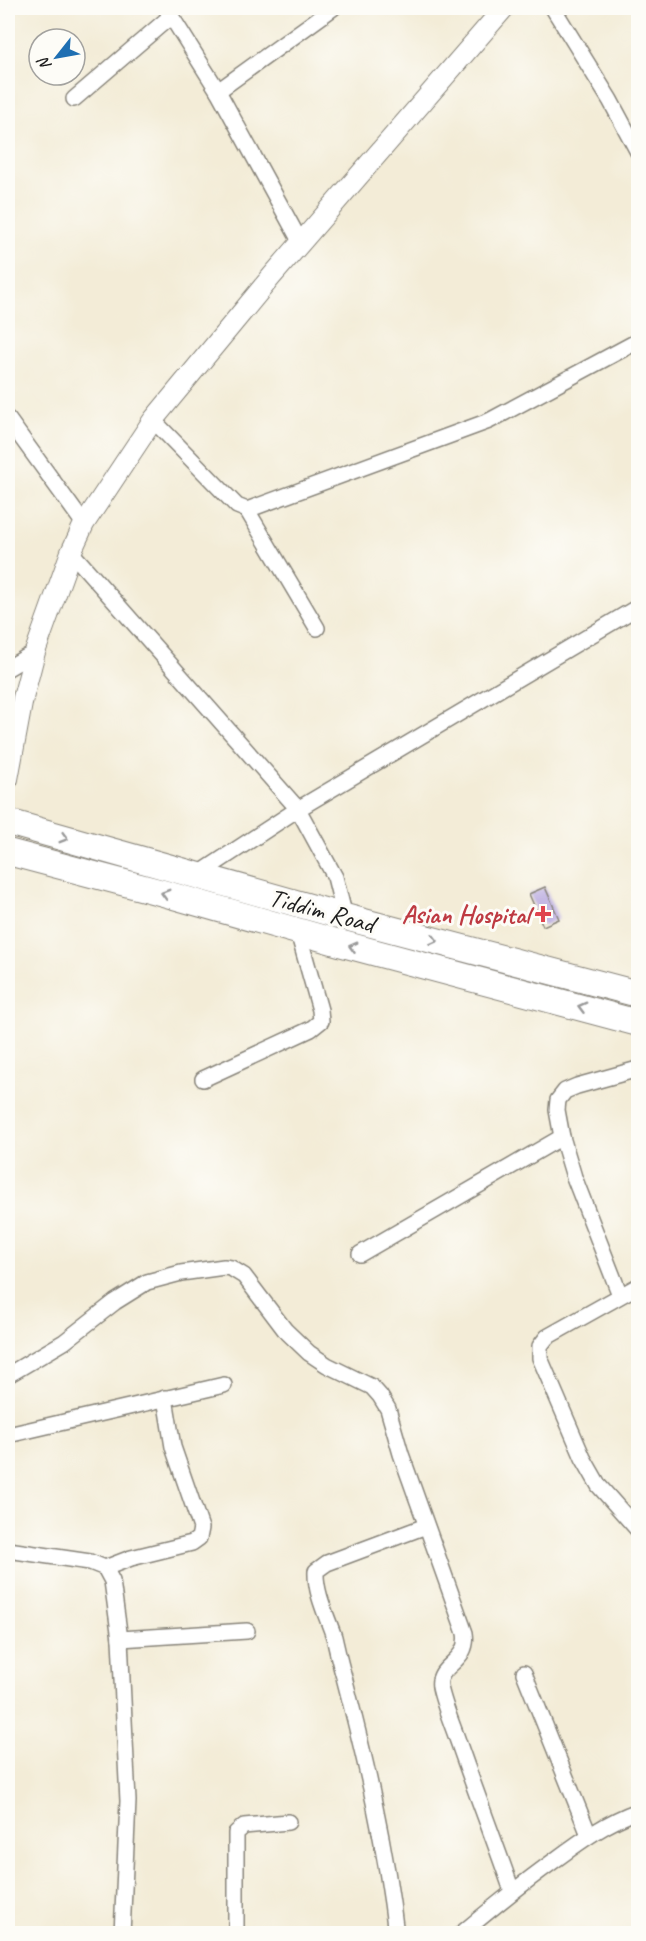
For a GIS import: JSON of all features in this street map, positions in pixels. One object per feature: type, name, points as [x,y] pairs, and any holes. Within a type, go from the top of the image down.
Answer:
[{"type":"highway","name":"Tiddim Road","points":[[8,822],[345,917],[639,994]]},
{"type":"highway","name":"Tiddim Road","points":[[8,852],[639,1023]]},
{"type":"street","points":[[218,92],[333,8]]},
{"type":"street","points":[[8,779],[23,698],[35,652],[71,552],[84,524],[153,420],[301,243],[504,8]]},
{"type":"street","points":[[553,8],[639,152]]},
{"type":"street","points":[[74,99],[168,12],[218,92],[301,243]]},
{"type":"street","points":[[247,510],[489,421],[639,341]]},
{"type":"street","points":[[8,419],[84,524]]},
{"type":"street","points":[[153,420],[237,506],[247,510],[317,628]]},
{"type":"street","points":[[71,552],[298,809],[335,877],[345,917]]},
{"type":"street","points":[[196,876],[298,809],[639,607]]},
{"type":"street","points":[[8,668],[35,652]]},
{"type":"street","points":[[203,1079],[319,1024],[320,1010],[298,932]]},
{"type":"street","points":[[620,1295],[585,1208],[562,1137],[557,1110],[558,1100],[565,1091],[639,1069]]},
{"type":"street","points":[[360,1254],[562,1137]]},
{"type":"street","points":[[8,1375],[64,1342],[115,1302],[147,1282],[181,1273],[231,1268],[244,1276],[285,1330],[309,1353],[327,1365],[372,1387],[388,1409],[466,1642],[464,1652],[441,1676],[440,1686],[465,1763],[512,1891]]},
{"type":"street","points":[[639,1286],[547,1337],[540,1346],[540,1358],[588,1467],[599,1485],[639,1530]]},
{"type":"street","points":[[8,1435],[224,1384]]},
{"type":"street","points":[[105,1568],[131,1558],[192,1543],[199,1538],[201,1528],[173,1447],[165,1398]]},
{"type":"street","points":[[396,1934],[389,1876],[376,1813],[334,1639],[316,1579],[316,1571],[327,1563],[426,1526]]},
{"type":"street","points":[[8,1550],[90,1562],[105,1568],[112,1581],[120,1640],[128,1801],[122,1934]]},
{"type":"street","points":[[120,1640],[247,1631]]},
{"type":"street","points":[[524,1673],[589,1835]]},
{"type":"street","points":[[461,1934],[512,1891],[589,1835],[620,1818],[639,1811]]},
{"type":"street","points":[[236,1934],[236,1833],[244,1826],[288,1822]]},
{"type":"building","points":[[545,887],[559,919],[543,926],[529,894]]},
{"type":"place","name":"Asian Hospital","points":[[543,914]]}]
